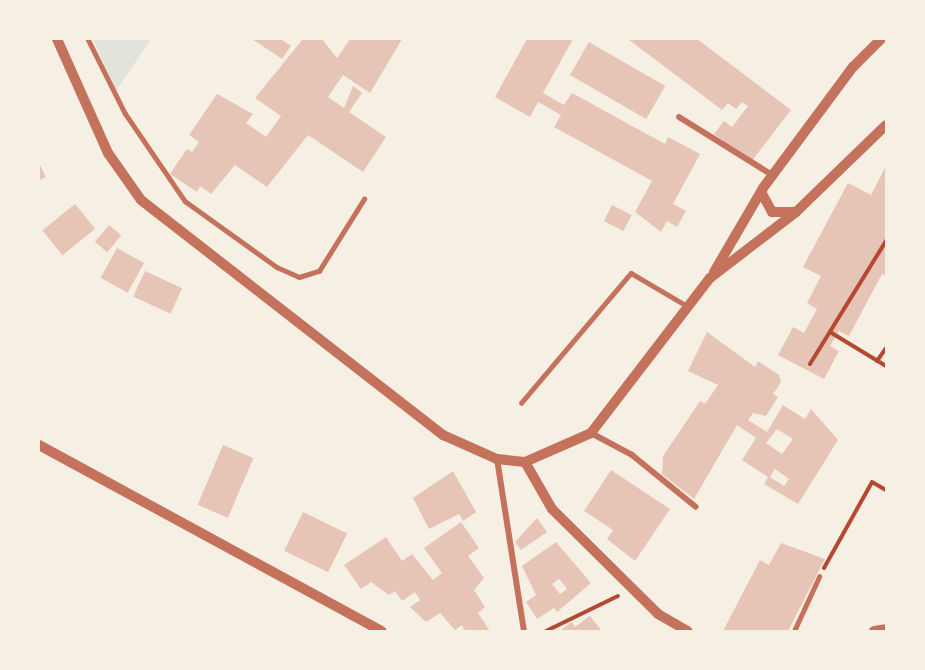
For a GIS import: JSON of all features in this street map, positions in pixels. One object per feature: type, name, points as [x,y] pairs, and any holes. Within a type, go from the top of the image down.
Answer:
[{"type":"street","points":[[57,39],[108,153],[141,200],[443,435],[497,459],[525,462],[591,433],[710,278],[772,175],[853,67],[881,39]]},
{"type":"street","points":[[679,117],[772,175]]},
{"type":"street","points":[[710,278],[795,212],[886,125]]},
{"type":"street","points":[[761,192],[772,212],[795,212]]},
{"type":"street","points":[[591,433],[632,455],[696,507]]},
{"type":"street","points":[[39,445],[382,631]]},
{"type":"street","points":[[497,459],[524,631]]},
{"type":"street","points":[[525,462],[552,509],[633,590],[687,631]]},
{"type":"street","points":[[874,631],[886,629]]},
{"type":"lane","points":[[88,39],[125,113],[185,201],[277,267],[299,277],[319,271],[364,199]]},
{"type":"lane","points":[[521,403],[631,273],[687,306]]},
{"type":"lane","points":[[794,631],[819,577]]},
{"type":"path","points":[[810,364],[886,241]]},
{"type":"path","points":[[830,332],[886,366]]},
{"type":"path","points":[[878,361],[886,348]]},
{"type":"path","points":[[819,577],[872,482],[886,490]]},
{"type":"path","points":[[546,631],[633,590]]},
{"type":"shaded area","points":[[93,39],[151,39],[116,91]]},
{"type":"building","points":[[252,39],[281,39],[291,46],[282,59]]},
{"type":"building","points":[[303,39],[322,39],[337,58],[350,39],[402,39],[370,93],[343,75],[328,97],[344,108],[353,86],[362,93],[349,112],[386,137],[363,172],[308,135],[267,187],[235,165],[211,194],[200,186],[197,192],[170,174],[187,149],[192,152],[199,142],[189,135],[217,94],[253,114],[246,123],[266,137],[281,116],[255,98]]},
{"type":"building","points":[[527,39],[573,39],[543,93],[564,105],[572,93],[665,144],[668,137],[700,154],[673,204],[686,211],[677,227],[667,221],[661,232],[635,212],[652,181],[554,127],[561,115],[538,102],[530,117],[495,97]]},
{"type":"building","points":[[628,39],[697,39],[791,110],[751,162],[714,134],[724,121],[732,127],[748,106],[742,102],[736,109],[728,103],[722,110]]},
{"type":"building","points":[[589,42],[665,86],[646,119],[570,75]]},
{"type":"building","points":[[39,163],[46,177],[39,180]]},
{"type":"building","points":[[886,166],[886,276],[882,274],[849,336],[839,331],[830,346],[839,351],[824,379],[778,355],[793,327],[804,333],[817,309],[807,303],[821,276],[803,267],[848,183],[871,195]]},
{"type":"building","points":[[75,204],[95,229],[62,255],[42,230]]},
{"type":"building","points":[[612,205],[632,215],[623,231],[604,221]]},
{"type":"building","points":[[109,225],[121,235],[107,252],[95,242]]},
{"type":"building","points":[[117,248],[144,263],[128,293],[101,278]]},
{"type":"building","points":[[145,271],[182,288],[170,314],[133,296]]},
{"type":"building","points":[[707,332],[755,367],[758,361],[779,375],[781,382],[773,394],[778,397],[766,416],[753,413],[748,420],[767,432],[783,405],[805,419],[811,409],[838,440],[798,504],[764,484],[768,477],[742,460],[756,438],[737,425],[694,499],[662,474],[663,456],[700,401],[705,404],[718,385],[688,371]],"holes":[[[777,429],[793,439],[782,454],[766,443]],[[775,469],[789,479],[784,486],[770,477]]]},
{"type":"building","points":[[223,445],[253,458],[228,518],[198,505]]},
{"type":"building","points":[[611,470],[670,509],[635,561],[607,539],[613,530],[584,511]]},
{"type":"building","points":[[453,471],[476,512],[463,521],[459,514],[429,529],[413,498]]},
{"type":"building","points":[[303,512],[347,533],[328,572],[284,551]]},
{"type":"building","points":[[537,518],[547,532],[521,550],[515,542]]},
{"type":"building","points":[[461,522],[479,548],[468,556],[484,578],[474,590],[485,607],[478,613],[490,631],[465,631],[462,625],[455,630],[440,613],[426,622],[410,607],[420,600],[415,592],[402,601],[395,591],[389,595],[371,582],[361,589],[344,565],[386,537],[402,561],[412,554],[433,580],[442,573],[424,548]]},
{"type":"building","points":[[556,542],[591,583],[557,612],[554,608],[537,619],[526,602],[536,595],[522,566]],"holes":[[[559,579],[567,589],[560,594],[552,584]]]},
{"type":"building","points":[[781,543],[825,559],[788,631],[723,631],[760,560],[769,565]]},
{"type":"building","points":[[590,616],[602,631],[560,631],[572,622],[575,627]]}]
